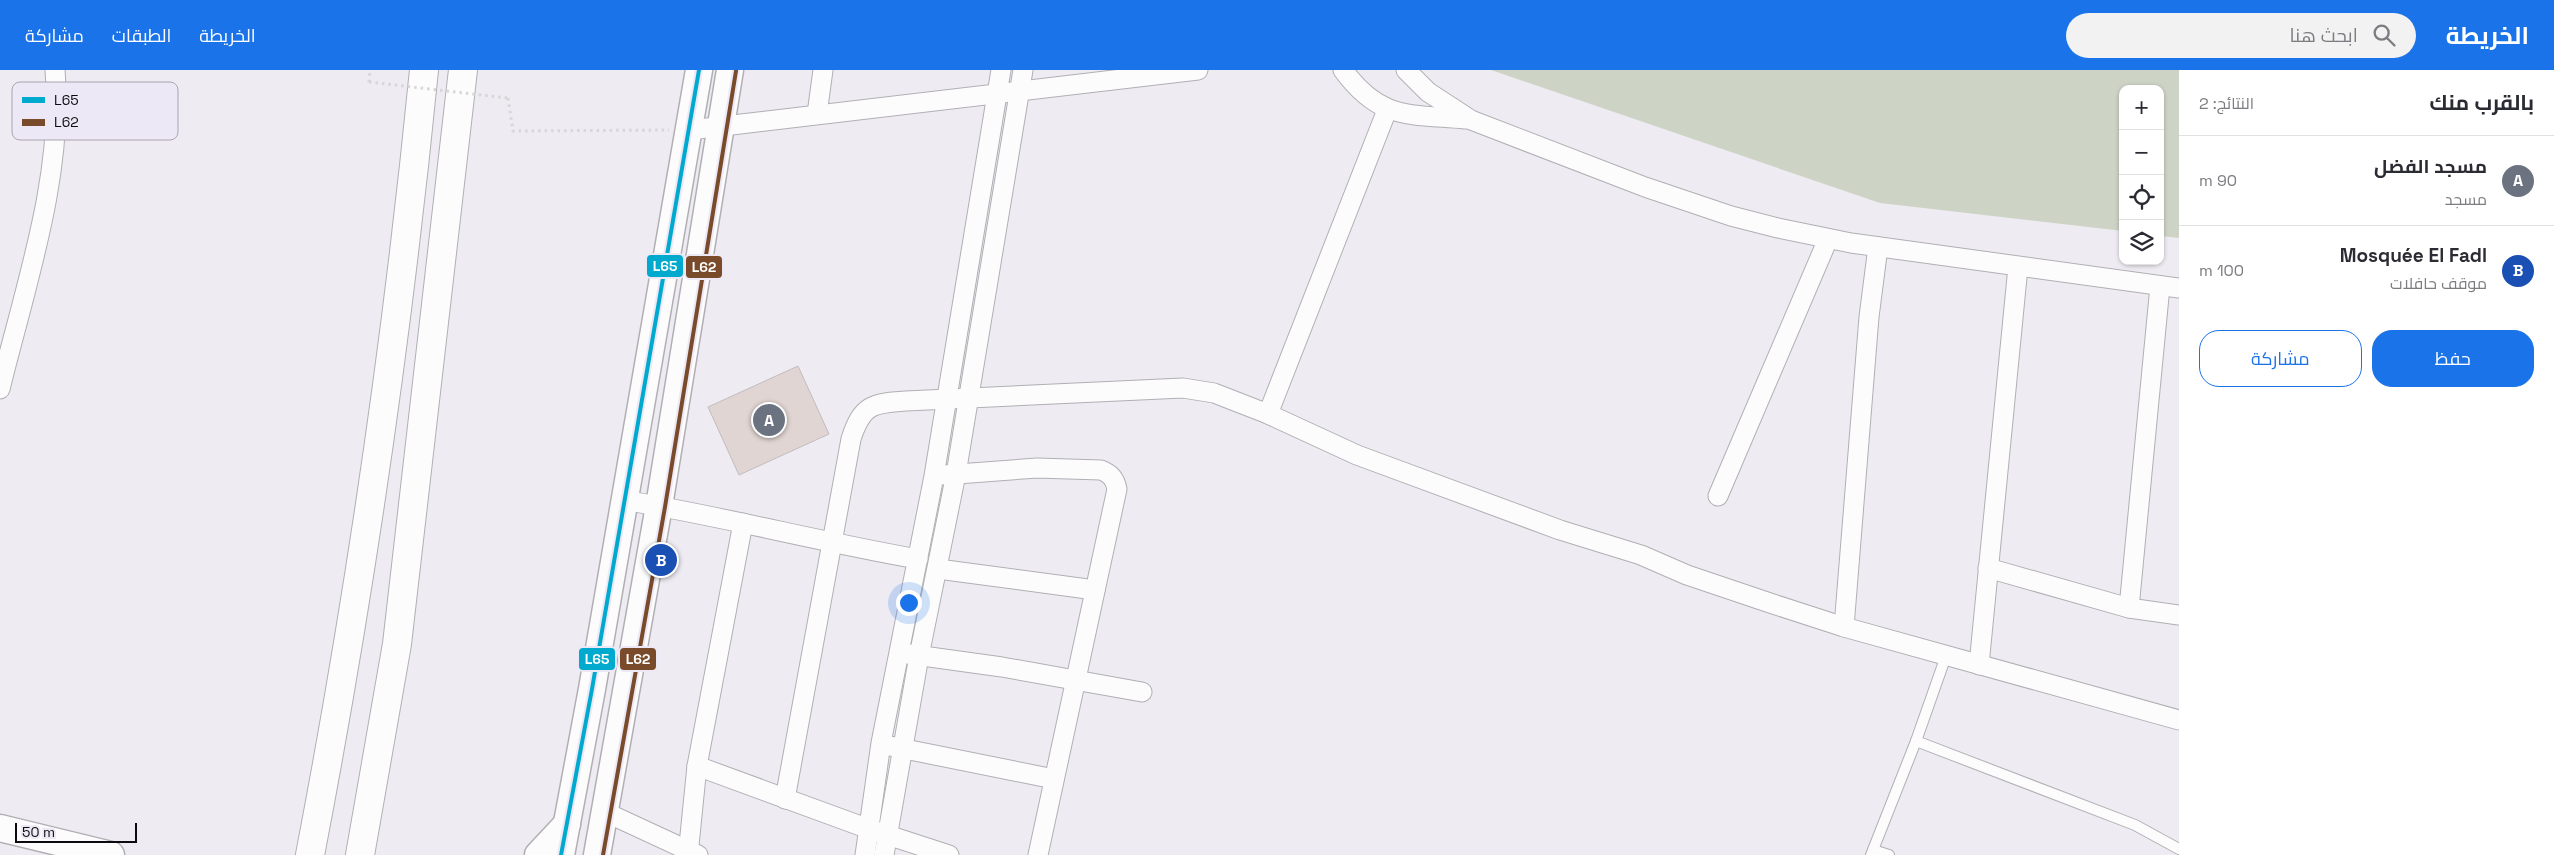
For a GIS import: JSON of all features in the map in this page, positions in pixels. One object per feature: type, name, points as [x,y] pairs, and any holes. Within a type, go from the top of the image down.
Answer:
[{"type":"highway","points":[[310,855],[333,734],[373,489],[409,223],[424,70]]},
{"type":"highway","points":[[360,855],[397,644],[463,70]]},
{"type":"street","points":[[561,855],[690,130],[699,70]]},
{"type":"street","points":[[597,855],[659,506],[730,70]]},
{"type":"street","points":[[817,114],[823,70]]},
{"type":"street","points":[[884,855],[878,831],[881,743],[948,399],[1002,70]]},
{"type":"street","points":[[865,855],[878,831],[901,749],[938,569],[956,474],[1023,70]]},
{"type":"street","points":[[690,130],[1198,70]]},
{"type":"street","points":[[1342,70],[1366,98],[1387,110],[1407,114],[1471,120]]},
{"type":"street","points":[[1406,70],[1428,92],[1471,120],[1690,203],[1778,228],[1828,240],[2170,287],[2129,608]]},
{"type":"street","points":[[1268,414],[1387,110]]},
{"type":"street","points":[[0,389],[49,190],[55,140]]},
{"type":"street","points":[[1718,496],[1828,240]]},
{"type":"street","points":[[1844,627],[1869,317],[1878,247]]},
{"type":"street","points":[[1979,665],[2018,267]]},
{"type":"street","points":[[785,798],[851,439],[857,422],[862,414],[876,404],[948,399],[1184,388],[1214,393],[1268,414],[1357,455],[1560,530],[1641,556],[1687,574],[1844,627],[2179,720]]},
{"type":"street","points":[[934,476],[1037,468],[1101,470],[1110,474],[1116,483],[1117,489],[1077,680],[1038,855]]},
{"type":"street","points":[[624,500],[742,523],[833,544],[918,559]]},
{"type":"street","points":[[538,855],[568,822],[585,811],[605,812],[692,854],[697,766],[742,523]]},
{"type":"street","points":[[1988,568],[2129,608],[2179,615]]},
{"type":"street","points":[[938,569],[1095,590]]},
{"type":"street","points":[[899,653],[1077,680],[1142,692]]},
{"type":"street","points":[[881,743],[901,749],[1054,778]]},
{"type":"street","points":[[697,766],[949,855]]},
{"type":"street","points":[[0,828],[111,855]]},
{"type":"lane","points":[[1889,855],[1872,852],[1916,740],[1946,656]]},
{"type":"lane","points":[[1916,740],[2135,825],[2179,849]]},
{"type":"path","points":[[370,70],[370,82],[508,98],[513,131],[690,130]]},
{"type":"shaded area","points":[[1491,70],[2179,70],[2179,238],[2164,236],[2164,85],[2119,85],[2119,231],[1880,203]]},
{"type":"building","points":[[798,366],[829,434],[739,475],[708,407]]},
{"type":"transit line","name":"L65","points":[[561,855],[592,689],[699,70]]},
{"type":"transit line","name":"L62","points":[[603,855],[665,507],[736,71]]},
{"type":"place","name":"مسجد الفضل","points":[[769,420]]},
{"type":"place","name":"Mosquée El Fadl","points":[[661,560]]}]
